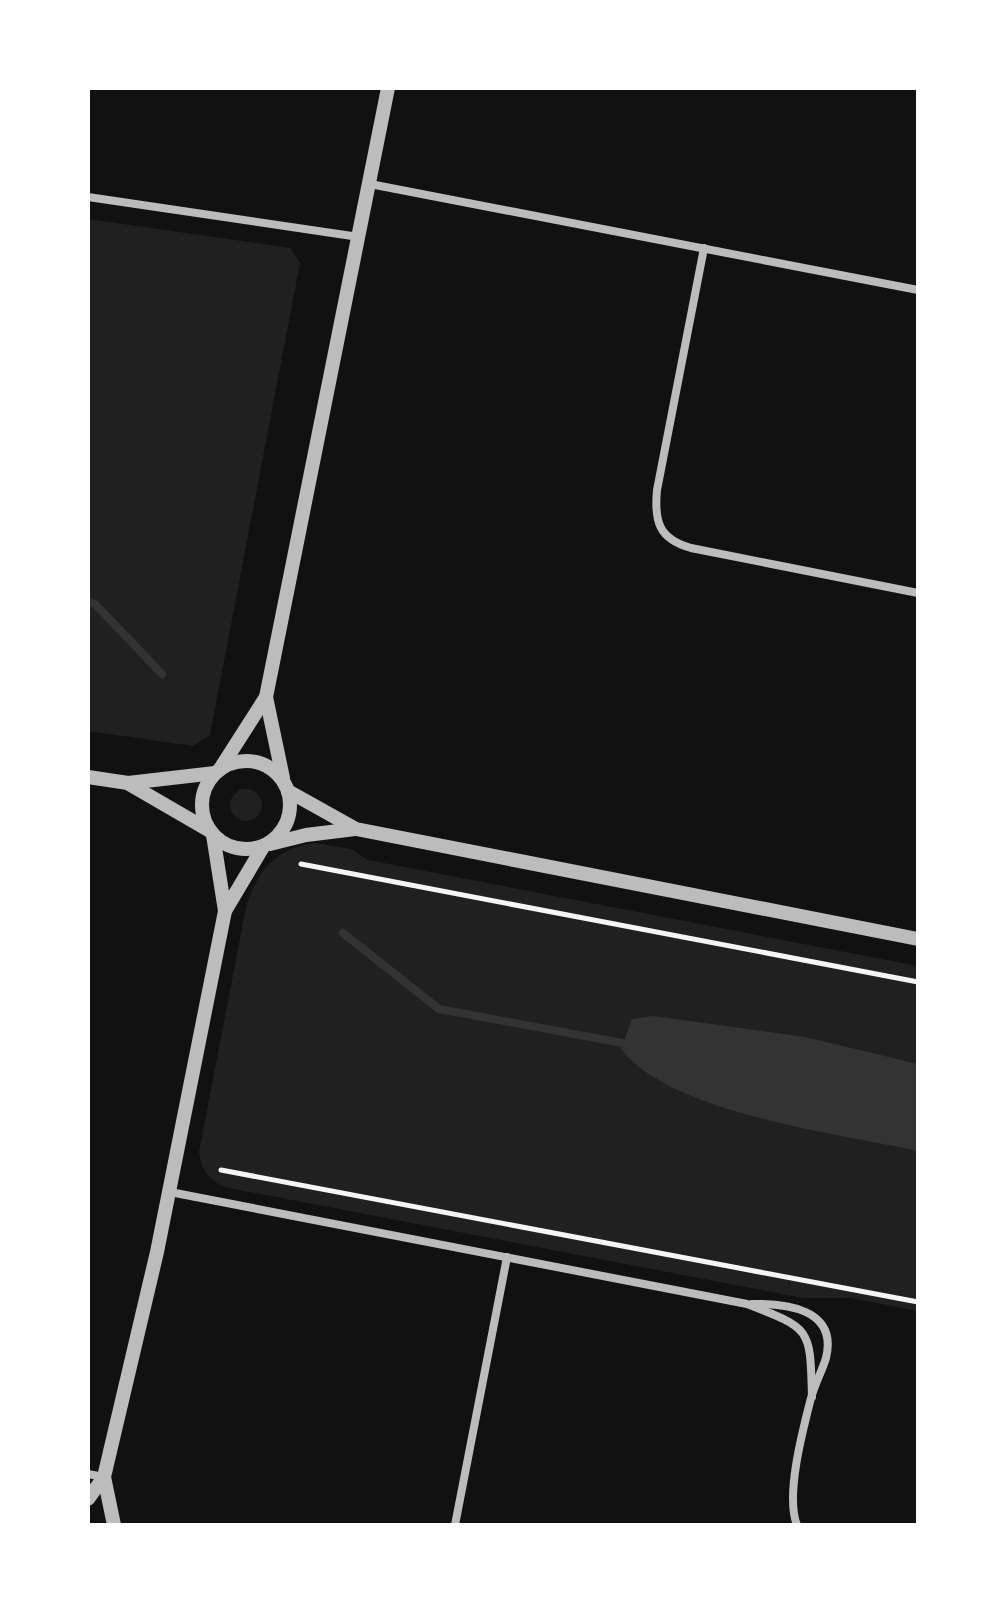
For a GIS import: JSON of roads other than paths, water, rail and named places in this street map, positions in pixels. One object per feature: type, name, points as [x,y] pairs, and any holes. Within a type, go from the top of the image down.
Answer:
[{"type":"street","points":[[88,1499],[104,1477],[170,1192],[225,911],[265,846],[285,827],[291,803],[274,744],[266,697],[388,88]]},
{"type":"street","points":[[370,184],[918,290]]},
{"type":"street","points":[[88,197],[359,237]]},
{"type":"street","points":[[704,248],[657,490],[656,520],[661,532],[676,544],[691,548],[918,593]]},
{"type":"street","points":[[225,911],[212,833],[202,801],[266,697]]},
{"type":"street","points":[[88,777],[128,783],[218,771],[234,763],[264,764],[287,788],[356,829]]},
{"type":"street","points":[[128,783],[236,849],[356,829],[918,939]]},
{"type":"street","points":[[170,1192],[747,1304],[795,1306],[819,1320],[825,1331],[827,1355],[812,1397],[793,1492],[797,1525]]},
{"type":"street","points":[[455,1525],[507,1257]]},
{"type":"street","points":[[747,1304],[785,1319],[804,1331],[810,1345],[812,1397]]},
{"type":"street","points":[[88,1474],[104,1477]]},
{"type":"street","points":[[104,1477],[114,1525]]},
{"type":"waterway","points":[[88,602],[95,604],[162,674]]},
{"type":"waterway","points":[[343,933],[439,1009],[633,1045]]}]
